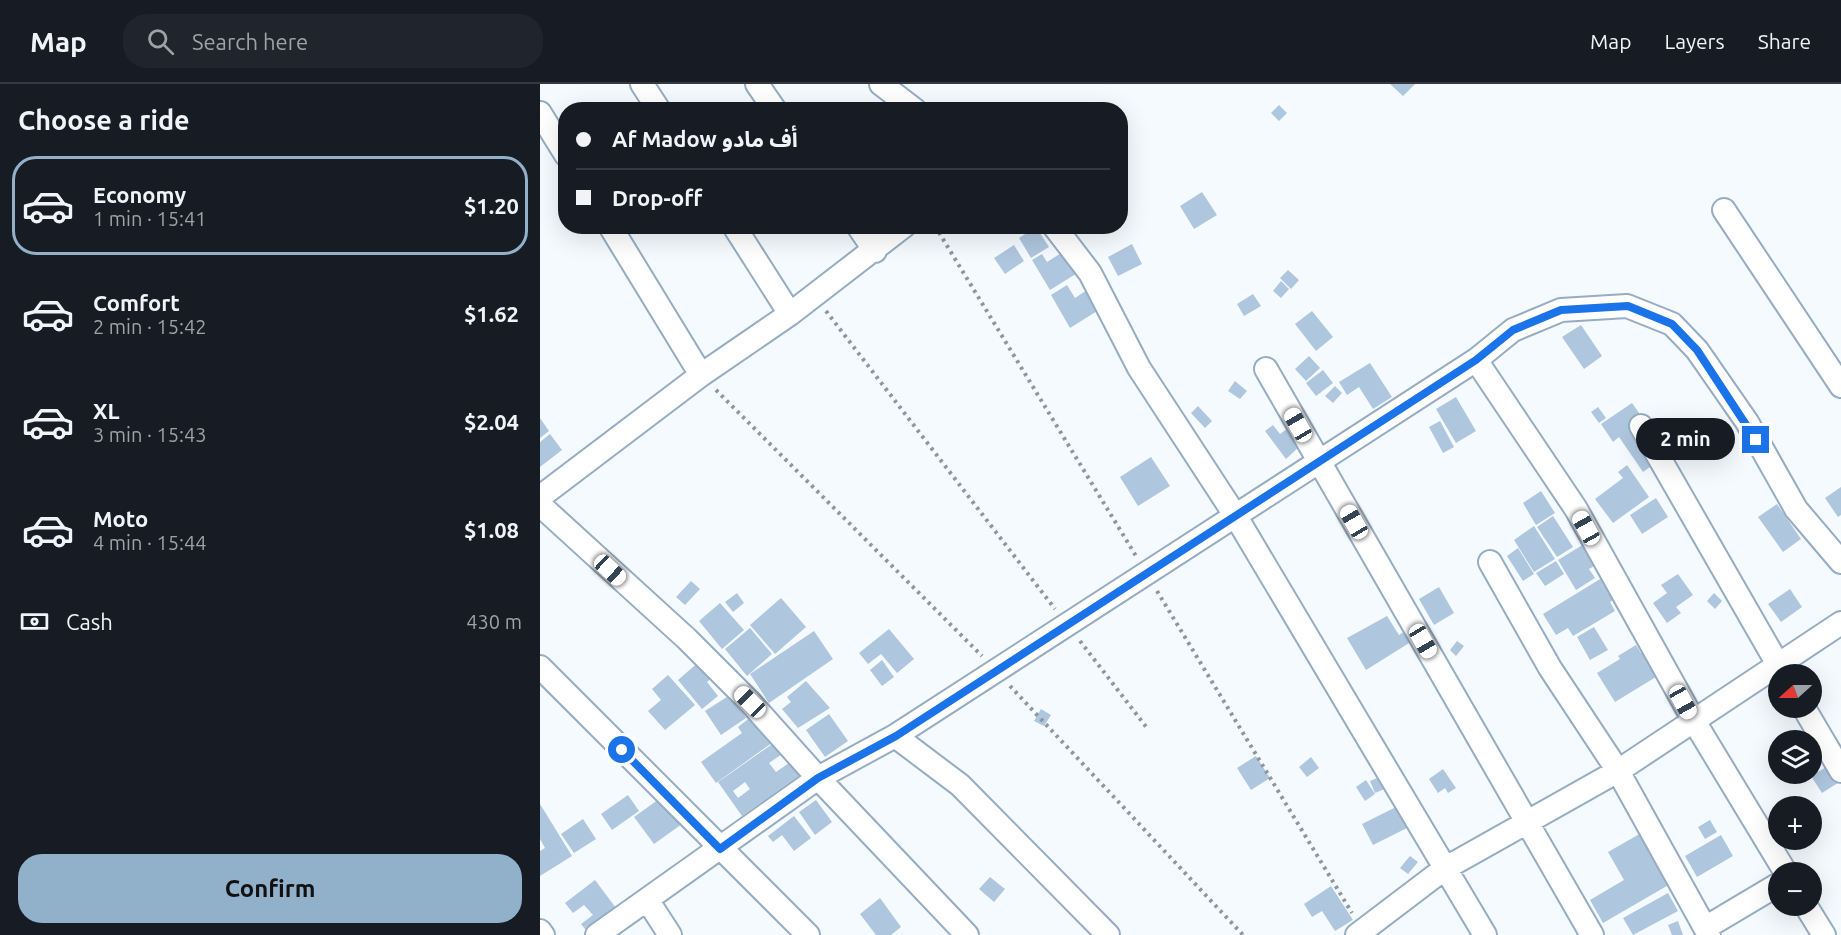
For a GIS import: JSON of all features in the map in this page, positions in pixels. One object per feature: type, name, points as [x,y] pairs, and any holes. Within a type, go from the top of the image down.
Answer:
[{"type":"street","points":[[642,84],[654,102]]},
{"type":"street","points":[[757,84],[769,102]]},
{"type":"street","points":[[882,84],[905,102]]},
{"type":"street","points":[[540,113],[558,142]]},
{"type":"street","points":[[1724,210],[1841,386]]},
{"type":"street","points":[[615,234],[701,375]]},
{"type":"street","points":[[739,234],[790,314]]},
{"type":"street","points":[[864,234],[875,250]]},
{"type":"street","points":[[540,496],[701,375],[815,296],[894,234]]},
{"type":"street","points":[[1060,234],[1090,273],[1139,368],[1235,514],[1485,935]]},
{"type":"street","points":[[597,935],[648,902],[818,778],[896,736],[995,669],[1476,360],[1513,330],[1561,310],[1628,306],[1672,324],[1697,350],[1747,422],[1796,509],[1841,562]]},
{"type":"street","points":[[1476,360],[1576,509],[1694,721],[1779,862]]},
{"type":"street","points":[[1266,369],[1592,935]]},
{"type":"street","points":[[1641,426],[1778,664]]},
{"type":"street","points":[[540,505],[687,639],[750,702],[818,778],[967,935]]},
{"type":"street","points":[[1491,562],[1550,668],[1618,771],[1707,931],[1768,891]]},
{"type":"street","points":[[1789,664],[1841,623]]},
{"type":"street","points":[[540,668],[808,935]]},
{"type":"street","points":[[1362,934],[1444,869],[1618,771],[1694,721],[1768,678]]},
{"type":"street","points":[[1810,718],[1841,771]]},
{"type":"street","points":[[896,736],[960,785],[1108,935]]},
{"type":"street","points":[[648,902],[670,935]]},
{"type":"street","points":[[1812,916],[1824,935]]},
{"type":"street","points":[[540,931],[543,935]]},
{"type":"path","points":[[815,296],[1147,728]]},
{"type":"path","points":[[701,375],[995,669],[1243,935]]},
{"type":"building","points":[[1390,84],[1415,84],[1403,96]]},
{"type":"building","points":[[1279,105],[1287,113],[1279,121],[1271,113]]},
{"type":"building","points":[[1202,192],[1217,215],[1194,229],[1180,206]]},
{"type":"building","points":[[1025,234],[1041,234],[1049,247],[1031,258],[1019,238]]},
{"type":"building","points":[[1132,244],[1142,264],[1118,276],[1108,257]]},
{"type":"building","points":[[1014,245],[1024,261],[1005,274],[994,258]]},
{"type":"building","points":[[1066,250],[1079,272],[1050,290],[1032,260],[1042,254],[1047,262]]},
{"type":"building","points":[[1288,270],[1299,280],[1291,289],[1280,278]]},
{"type":"building","points":[[1281,281],[1289,289],[1281,298],[1273,291]]},
{"type":"building","points":[[1067,285],[1075,298],[1090,288],[1102,308],[1070,328],[1051,295]]},
{"type":"building","points":[[1253,294],[1261,306],[1244,316],[1237,304]]},
{"type":"building","points":[[1312,311],[1333,337],[1316,351],[1295,324]]},
{"type":"building","points":[[1581,325],[1602,356],[1584,369],[1562,337]]},
{"type":"building","points":[[1309,356],[1320,368],[1306,381],[1295,369]]},
{"type":"building","points":[[1370,363],[1392,397],[1373,409],[1359,387],[1347,395],[1339,382]]},
{"type":"building","points":[[1323,370],[1333,383],[1316,396],[1306,383]]},
{"type":"building","points":[[1235,381],[1247,391],[1240,399],[1228,391]]},
{"type":"building","points":[[1335,386],[1342,393],[1333,403],[1325,396]]},
{"type":"building","points":[[1456,397],[1476,431],[1456,443],[1436,409]]},
{"type":"building","points":[[1632,403],[1644,420],[1661,459],[1643,472],[1619,437],[1613,442],[1601,424]]},
{"type":"building","points":[[1198,406],[1212,421],[1205,428],[1191,413]]},
{"type":"building","points":[[1598,407],[1606,418],[1599,423],[1591,412]]},
{"type":"building","points":[[540,418],[549,431],[540,438]]},
{"type":"building","points":[[1440,421],[1454,447],[1443,453],[1429,427]]},
{"type":"building","points":[[1273,425],[1280,434],[1292,425],[1301,445],[1286,459],[1265,431]]},
{"type":"building","points":[[550,434],[562,450],[540,467],[540,442]]},
{"type":"building","points":[[1151,457],[1170,486],[1138,506],[1120,477]]},
{"type":"building","points":[[1627,465],[1649,497],[1613,523],[1595,499],[1623,478],[1618,472]]},
{"type":"building","points":[[1841,487],[1841,515],[1838,517],[1825,498]]},
{"type":"building","points":[[1541,491],[1555,513],[1536,525],[1523,503]]},
{"type":"building","points":[[1656,498],[1668,517],[1642,534],[1630,515]]},
{"type":"building","points":[[1777,504],[1801,539],[1783,552],[1758,517]]},
{"type":"building","points":[[1553,516],[1573,547],[1557,557],[1537,527]]},
{"type":"building","points":[[1534,526],[1555,559],[1534,572],[1514,540]]},
{"type":"building","points":[[1589,541],[1601,562],[1589,569],[1595,578],[1576,590],[1558,560]]},
{"type":"building","points":[[1518,548],[1534,574],[1523,581],[1507,556]]},
{"type":"building","points":[[1556,561],[1564,574],[1545,586],[1536,573]]},
{"type":"building","points":[[1610,573],[1622,594],[1610,602],[1615,611],[1573,636],[1568,628],[1556,635],[1543,614]]},
{"type":"building","points":[[1678,574],[1693,595],[1676,607],[1681,613],[1667,623],[1653,603],[1667,593],[1661,585]]},
{"type":"building","points":[[691,581],[700,589],[685,605],[676,597]]},
{"type":"building","points":[[1439,587],[1454,613],[1434,625],[1419,599]]},
{"type":"building","points":[[1790,589],[1802,607],[1781,622],[1768,604]]},
{"type":"building","points":[[737,593],[744,603],[733,612],[725,602]]},
{"type":"building","points":[[1714,593],[1722,601],[1715,609],[1707,601]]},
{"type":"building","points":[[781,598],[806,627],[775,654],[750,625]]},
{"type":"building","points":[[720,603],[744,630],[722,649],[699,621]]},
{"type":"building","points":[[1387,616],[1399,635],[1408,629],[1414,640],[1366,670],[1347,638]]},
{"type":"building","points":[[1594,627],[1608,650],[1590,660],[1577,637]]},
{"type":"building","points":[[750,628],[772,654],[747,676],[725,649]]},
{"type":"building","points":[[889,629],[914,659],[897,673],[881,654],[868,664],[859,653]]},
{"type":"building","points":[[814,631],[833,659],[769,703],[750,674]]},
{"type":"building","points":[[1457,641],[1464,646],[1456,656],[1450,650]]},
{"type":"building","points":[[1636,645],[1641,653],[1654,645],[1669,669],[1615,702],[1597,673],[1620,659],[1618,656]]},
{"type":"building","points":[[701,660],[714,676],[707,682],[718,696],[702,709],[678,680]]},
{"type":"building","points":[[882,660],[894,677],[882,686],[870,670]]},
{"type":"building","points":[[668,675],[695,705],[665,730],[648,711],[661,700],[652,689]]},
{"type":"building","points":[[806,681],[830,708],[798,728],[782,709],[791,702],[787,697]]},
{"type":"building","points":[[730,695],[746,718],[721,735],[705,711]]},
{"type":"building","points":[[1041,709],[1051,715],[1044,726],[1034,721]]},
{"type":"building","points":[[756,713],[776,740],[716,783],[701,762],[742,733],[738,727]]},
{"type":"building","points":[[829,714],[848,741],[825,757],[806,730]]},
{"type":"building","points":[[781,738],[804,772],[742,816],[718,782]],"holes":[[[785,752],[792,761],[776,772],[769,763]],[[745,782],[750,789],[738,798],[733,791]]]},
{"type":"building","points":[[1256,756],[1270,778],[1251,790],[1237,768]]},
{"type":"building","points":[[1311,757],[1319,768],[1307,777],[1299,767]]},
{"type":"building","points":[[1833,763],[1841,781],[1822,793],[1816,784],[1822,784],[1822,770]]},
{"type":"building","points":[[1443,769],[1456,788],[1448,793],[1445,788],[1438,793],[1429,779]]},
{"type":"building","points":[[1382,776],[1387,788],[1375,793],[1370,781]]},
{"type":"building","points":[[1366,780],[1375,794],[1365,801],[1356,787]]},
{"type":"building","points":[[628,795],[639,811],[612,830],[601,814]]},
{"type":"building","points":[[662,797],[682,824],[654,844],[634,817]]},
{"type":"building","points":[[816,800],[832,822],[815,835],[799,812]]},
{"type":"building","points":[[540,804],[572,856],[540,876],[540,851],[545,848],[540,839]]},
{"type":"building","points":[[1398,806],[1409,827],[1373,845],[1362,824]]},
{"type":"building","points":[[794,816],[811,838],[794,851],[782,835],[773,842],[768,836]]},
{"type":"building","points":[[583,819],[596,839],[574,853],[561,834]]},
{"type":"building","points":[[1710,820],[1717,832],[1705,839],[1698,827]]},
{"type":"building","points":[[1643,832],[1672,883],[1603,923],[1590,900],[1624,880],[1608,852]]},
{"type":"building","points":[[1721,835],[1733,856],[1697,877],[1685,856]]},
{"type":"building","points":[[1410,856],[1418,862],[1408,874],[1400,868]]},
{"type":"building","points":[[990,877],[1005,889],[994,902],[979,889]]},
{"type":"building","points":[[595,880],[619,912],[589,934],[581,924],[593,915],[584,905],[573,913],[565,903]]},
{"type":"building","points":[[1331,886],[1353,920],[1335,931],[1322,911],[1312,917],[1304,904]]},
{"type":"building","points":[[1668,893],[1678,911],[1633,935],[1623,918]]},
{"type":"building","points":[[880,898],[901,927],[891,935],[876,935],[860,914]]},
{"type":"building","points":[[1678,921],[1683,935],[1672,935],[1668,925]]},
{"type":"route","points":[[622,750],[720,849],[818,778],[896,736],[995,669],[1476,360],[1513,330],[1561,310],[1628,306],[1672,324],[1697,350],[1747,422],[1756,440]]}]
